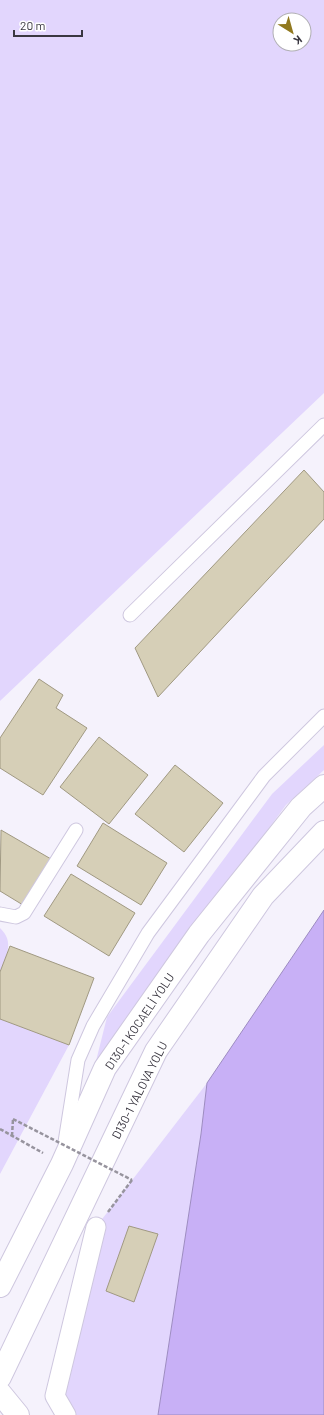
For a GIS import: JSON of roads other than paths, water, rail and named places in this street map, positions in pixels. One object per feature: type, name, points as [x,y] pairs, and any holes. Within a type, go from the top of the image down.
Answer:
[{"type":"main road","name":"D130-1 KOCAELİ YOLU","points":[[0,1286],[62,1164],[105,1068],[198,934],[301,807],[324,786]]},
{"type":"main road","name":"D130-1 YALOVA YOLU","points":[[0,1377],[156,1051],[263,896],[324,832]]},
{"type":"main road","points":[[0,1393],[18,1415]]},
{"type":"street","points":[[66,1415],[55,1396],[96,1227]]},
{"type":"lane","points":[[130,615],[324,425]]},
{"type":"lane","points":[[62,1164],[78,1060],[92,1026],[148,932],[264,776],[324,716]]},
{"type":"lane","points":[[0,914],[16,917],[24,913],[76,830]]}]
